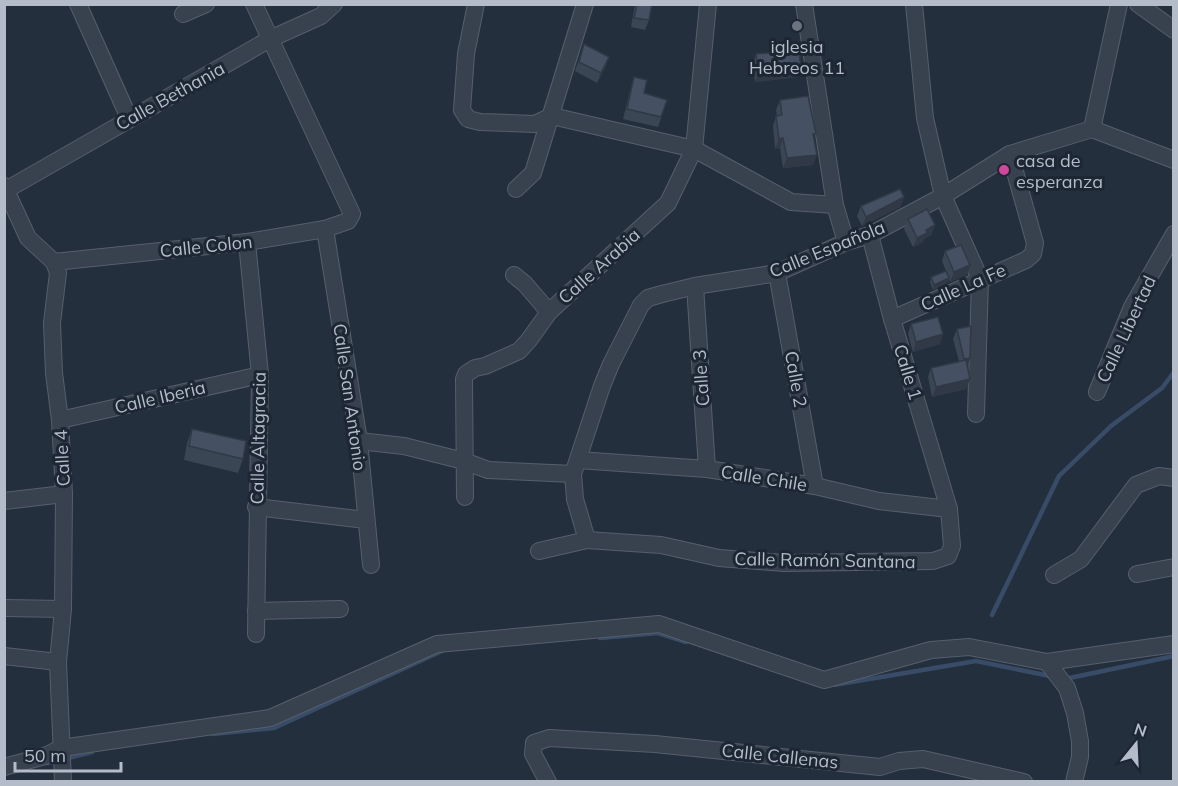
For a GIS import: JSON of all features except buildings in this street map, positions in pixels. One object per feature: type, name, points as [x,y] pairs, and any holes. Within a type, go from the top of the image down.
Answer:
[{"type":"street","points":[[78,4],[129,118]]},
{"type":"street","points":[[183,14],[206,4]]},
{"type":"street","points":[[254,4],[270,39]]},
{"type":"street","name":"Calle Bethania","points":[[5,188],[270,39],[321,16],[334,4]]},
{"type":"street","points":[[476,4],[466,54],[462,110],[468,119],[480,122],[535,124],[552,116],[694,149],[791,202],[835,205]]},
{"type":"street","points":[[516,189],[533,173],[585,4]]},
{"type":"street","name":"Calle Arabia","points":[[465,497],[464,379],[466,374],[475,368],[486,366],[519,351],[549,312],[668,203],[694,149],[708,4]]},
{"type":"street","points":[[804,4],[835,205],[846,242]]},
{"type":"street","points":[[914,4],[925,118],[943,196],[980,279],[976,414]]},
{"type":"street","points":[[1119,4],[1092,129],[1173,160]]},
{"type":"street","points":[[1138,4],[1173,30]]},
{"type":"street","name":"Calle Colon","points":[[54,262],[247,242],[325,229],[348,221],[352,214],[270,39]]},
{"type":"street","name":"Calle Española","points":[[576,467],[602,386],[641,305],[648,298],[695,286],[777,273],[846,242],[870,235],[943,196],[1010,154],[1092,129]]},
{"type":"street","name":"Calle La Fe","points":[[892,319],[1026,260],[1033,254],[1035,243],[1010,154]]},
{"type":"street","points":[[5,188],[28,238],[54,262]]},
{"type":"street","name":"Calle San Antonio","points":[[325,229],[359,441],[371,565]]},
{"type":"street","name":"Calle Libertad","points":[[1097,392],[1132,307],[1173,234]]},
{"type":"street","name":"Calle 1","points":[[870,235],[892,319],[949,509],[952,546],[948,556],[933,561]]},
{"type":"street","name":"Calle Altagracia","points":[[247,242],[260,375],[256,507],[256,634]]},
{"type":"street","name":"Calle 4","points":[[54,262],[58,273],[52,333],[64,494],[63,609],[58,662],[63,782]]},
{"type":"street","name":"Calle 2","points":[[777,273],[814,486]]},
{"type":"street","points":[[514,275],[525,284],[549,312]]},
{"type":"street","name":"Calle 3","points":[[695,286],[707,469]]},
{"type":"street","name":"Calle Iberia","points":[[60,420],[260,375]]},
{"type":"street","name":"Calle Chile","points":[[359,441],[404,447],[464,461],[488,470],[576,467],[707,469],[814,486],[879,501],[949,509]]},
{"type":"street","points":[[576,467],[575,499],[587,540]]},
{"type":"street","points":[[1054,575],[1081,559],[1136,485],[1159,476],[1173,478]]},
{"type":"street","points":[[4,501],[64,494]]},
{"type":"street","points":[[256,507],[366,520]]},
{"type":"street","name":"Calle Ramón Santana","points":[[539,551],[587,540],[661,545],[719,558],[784,563],[933,561]]},
{"type":"street","points":[[1137,574],[1173,567]]},
{"type":"street","points":[[4,608],[63,609]]},
{"type":"street","points":[[256,611],[340,609]]},
{"type":"street","points":[[4,767],[45,756],[61,748],[270,718],[437,644],[659,624],[824,680],[931,650],[969,647],[1047,662],[1173,644]]},
{"type":"street","points":[[4,656],[58,662]]},
{"type":"street","points":[[1047,662],[1066,687],[1075,712],[1080,757],[1074,782]]},
{"type":"street","name":"Calle Callenas","points":[[548,782],[533,754],[534,743],[549,738],[655,744],[879,774],[899,761],[923,759],[1024,782]]},
{"type":"waterway","points":[[992,615],[1059,476],[1111,426],[1162,388],[1174,372]]},
{"type":"waterway","points":[[600,638],[658,633],[686,642]]},
{"type":"waterway","points":[[213,734],[274,728],[442,651]]},
{"type":"waterway","points":[[1065,679],[1174,656]]},
{"type":"waterway","points":[[834,685],[976,661],[1050,676]]},
{"type":"waterway","points":[[48,763],[92,752]]},
{"type":"place","name":"iglesia Hebreos 11","points":[[797,26]]},
{"type":"place","name":"casa de esperanza","points":[[1004,170]]}]
